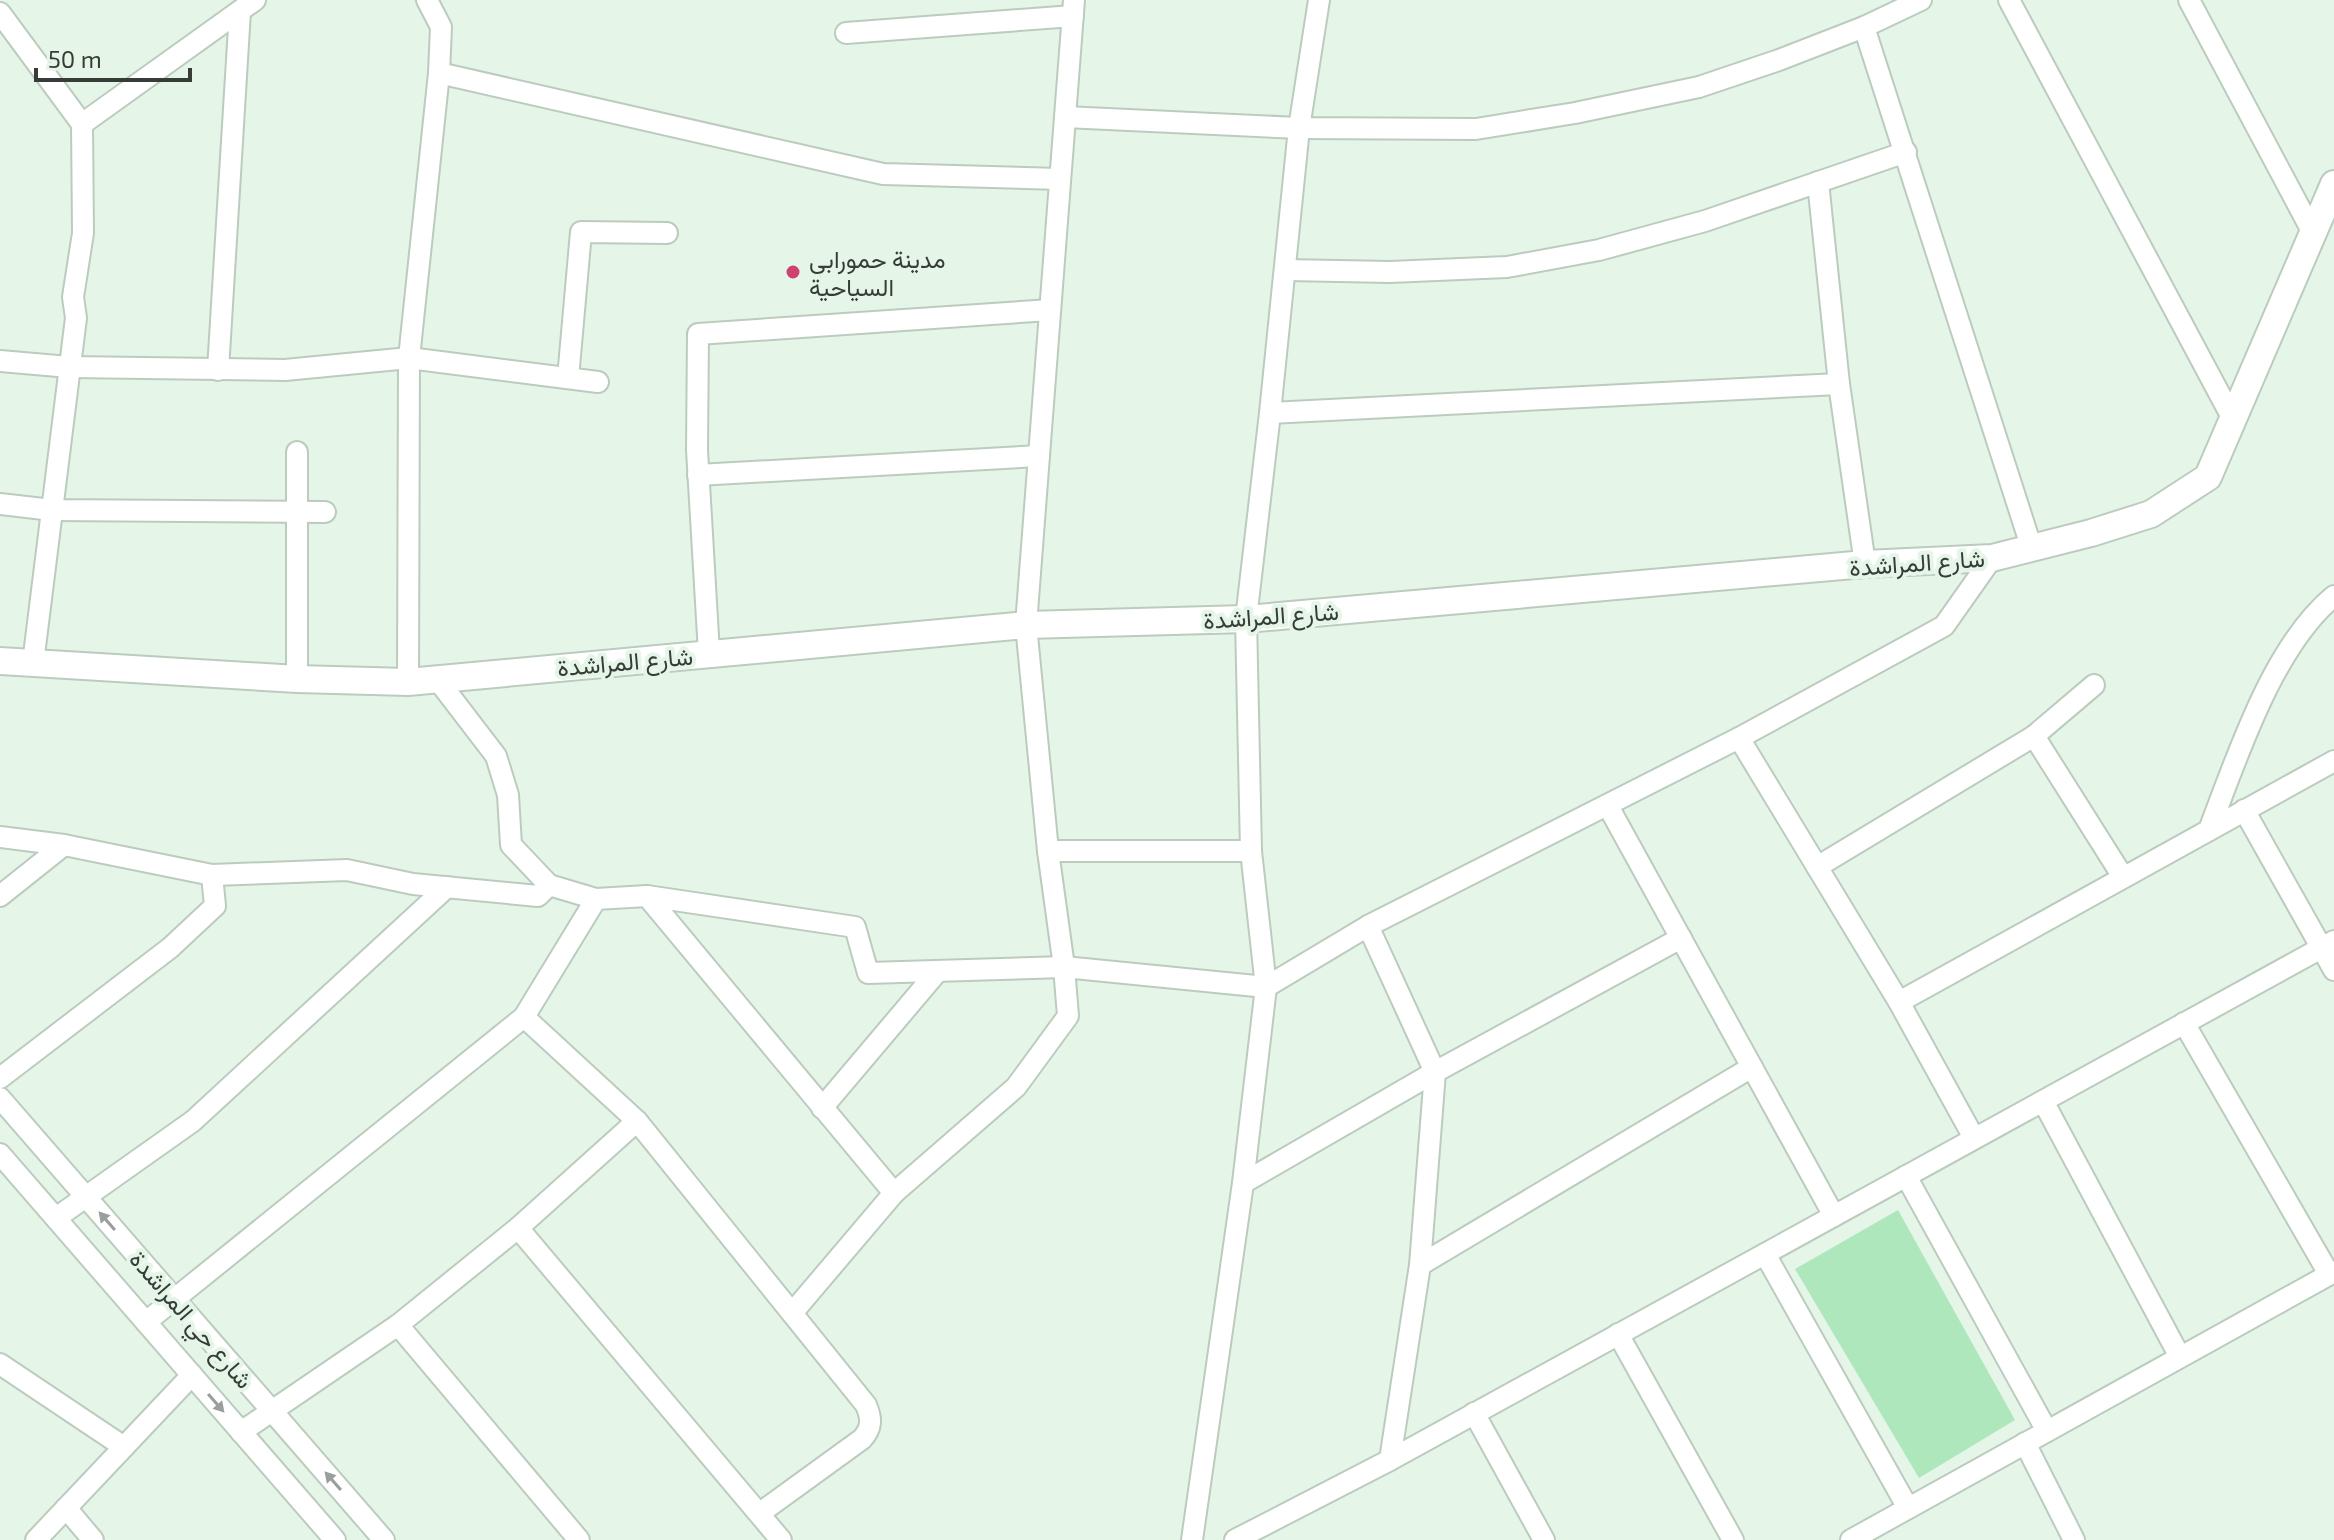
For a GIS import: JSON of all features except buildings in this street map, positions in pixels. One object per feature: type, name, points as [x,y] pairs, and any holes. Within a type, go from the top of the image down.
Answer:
[{"type":"street","points":[[408,682],[409,358],[439,73],[441,27],[427,0]]},
{"type":"street","points":[[1192,1540],[1243,1183],[1266,987],[1251,851],[1246,619],[1299,128],[1319,0]]},
{"type":"street","points":[[1065,117],[1299,128],[1476,129],[1575,113],[1699,87],[1864,27],[1921,0]]},
{"type":"street","points":[[2009,0],[2234,421]]},
{"type":"street","points":[[2189,0],[2313,233]]},
{"type":"street","points":[[82,124],[248,6]]},
{"type":"street","points":[[218,370],[248,6]]},
{"type":"street","points":[[793,1312],[894,1193],[1016,1087],[1068,1016],[1026,625],[1073,8],[846,33]]},
{"type":"street","points":[[0,13],[82,124],[83,233],[73,297],[76,318],[33,663]]},
{"type":"street","points":[[1864,27],[2031,546]]},
{"type":"street","points":[[439,73],[883,174],[1060,179]]},
{"type":"street","points":[[1286,270],[1390,272],[1507,267],[1599,250],[1675,229],[1906,152]]},
{"type":"street","points":[[1818,182],[1839,384],[1865,564]]},
{"type":"street","name":"شارع المراشدة","points":[[0,661],[297,679],[408,682],[1026,625],[1246,619],[1865,564],[1992,558],[2151,514],[2208,477],[2334,184]]},
{"type":"street","points":[[568,378],[581,232],[667,233]]},
{"type":"street","points":[[709,653],[698,475],[698,334],[1050,310]]},
{"type":"street","points":[[0,361],[69,367],[285,370],[409,358],[598,382]]},
{"type":"street","points":[[1270,413],[1839,384]]},
{"type":"street","points":[[297,452],[297,679]]},
{"type":"street","points":[[698,475],[1039,456]]},
{"type":"street","points":[[0,504],[52,510],[325,512]]},
{"type":"street","points":[[437,679],[496,756],[508,795],[511,845],[549,885],[596,899],[647,896],[855,927],[868,973],[1064,967],[1266,987],[1368,926],[1739,738],[1944,626],[1992,558]]},
{"type":"street","points":[[2209,830],[2250,721],[2313,613],[2334,596]]},
{"type":"street","points":[[1817,867],[2034,736],[2094,685]]},
{"type":"street","points":[[2034,736],[2123,877]]},
{"type":"street","points":[[1739,738],[1899,1002],[1974,1138]]},
{"type":"street","points":[[1899,1002],[2334,761]]},
{"type":"street","points":[[1608,806],[1834,1216]]},
{"type":"street","points":[[2244,810],[2328,944],[2334,970]]},
{"type":"street","points":[[0,837],[64,845],[212,875],[347,870],[413,884],[538,896],[549,885]]},
{"type":"street","points":[[0,896],[64,845]]},
{"type":"street","points":[[1048,851],[1251,851]]},
{"type":"street","points":[[0,1078],[170,948],[215,906],[212,875]]},
{"type":"street","points":[[56,1218],[193,1121],[447,887]]},
{"type":"street","points":[[647,896],[894,1193]]},
{"type":"street","points":[[146,1322],[524,1017],[596,899]]},
{"type":"street","points":[[1368,926],[1435,1072],[1420,1265],[1390,1460]]},
{"type":"street","points":[[1243,1183],[1435,1072],[1681,938]]},
{"type":"street","points":[[1235,1540],[1390,1460],[2328,944]]},
{"type":"street","points":[[822,1108],[937,972]]},
{"type":"street","points":[[524,1017],[637,1121],[866,1405],[871,1424],[862,1439],[760,1513]]},
{"type":"street","points":[[1851,1540],[2332,1273],[2184,1023]]},
{"type":"street","points":[[1420,1265],[1752,1067]]},
{"type":"street","name":"شارع حي المراشدة","points":[[0,1098],[384,1540]]},
{"type":"street","points":[[2043,1101],[2180,1357]]},
{"type":"street","points":[[241,1432],[398,1325],[518,1228],[637,1121]]},
{"type":"street","name":"شارع حي المراشدة","points":[[0,1154],[335,1540]]},
{"type":"street","points":[[1906,1176],[2047,1431]]},
{"type":"street","points":[[518,1228],[781,1540]]},
{"type":"street","points":[[1765,1254],[1908,1508]]},
{"type":"street","points":[[398,1325],[579,1540]]},
{"type":"street","points":[[1618,1334],[1733,1540]]},
{"type":"street","points":[[0,1364],[124,1447]]},
{"type":"street","points":[[36,1540],[192,1375]]},
{"type":"street","points":[[1474,1413],[1544,1540]]},
{"type":"street","points":[[2025,1443],[2074,1540]]},
{"type":"street","points":[[66,1508],[93,1540]]},
{"type":"green space","points":[[1898,1210],[2015,1420],[1919,1478],[1795,1269]]},
{"type":"place","name":"مدينة حمورابي السياحية","points":[[793,272]]}]
